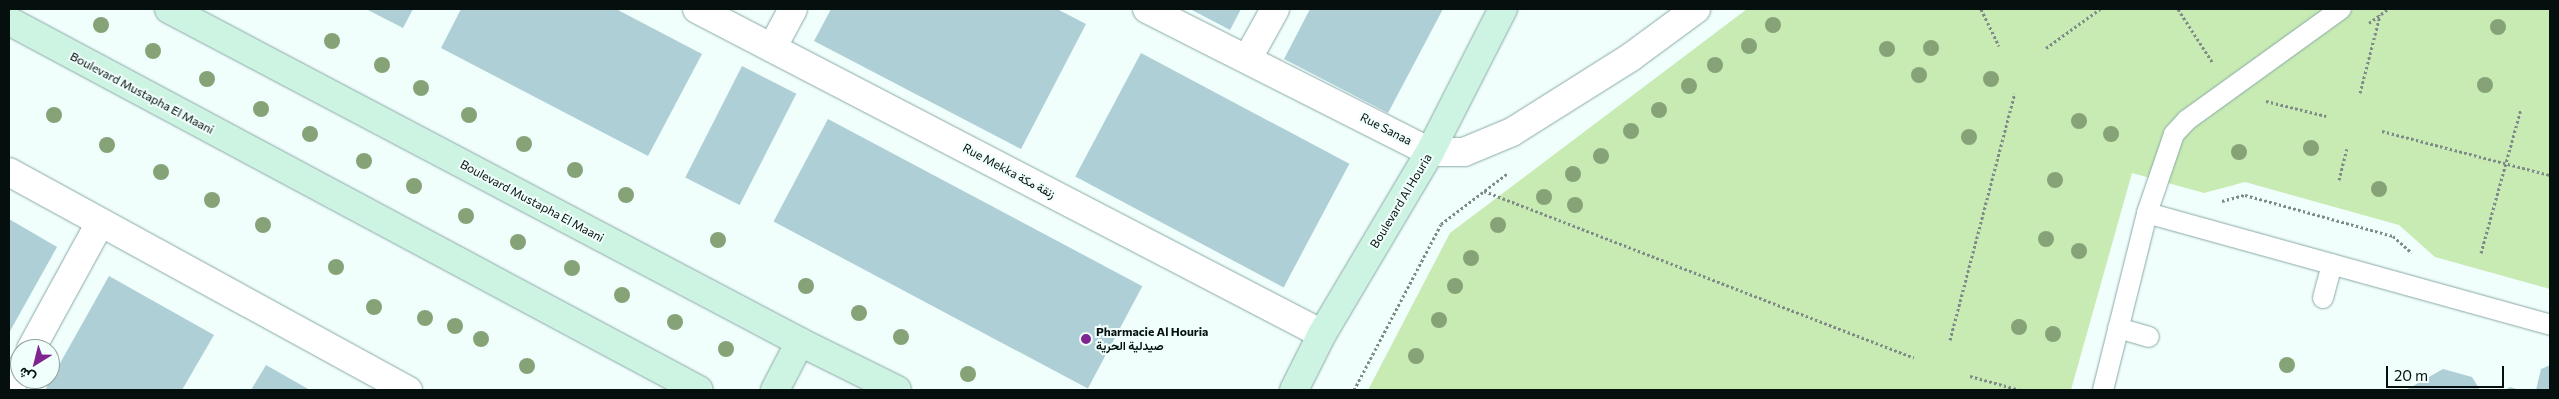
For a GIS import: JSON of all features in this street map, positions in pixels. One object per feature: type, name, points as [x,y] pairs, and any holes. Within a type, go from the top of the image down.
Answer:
[{"type":"street","name":"Boulevard Mustapha El Maani","points":[[169,9],[800,342],[897,390]]},
{"type":"street","name":"Rue Mekka زنقة مكة","points":[[697,9],[1322,334]]},
{"type":"street","points":[[772,48],[793,9]]},
{"type":"street","name":"Rue Sanaa","points":[[1148,9],[1248,58],[1430,152],[1464,152],[1512,132],[1631,57],[1696,9]]},
{"type":"street","points":[[1248,58],[1276,9]]},
{"type":"street","name":"Boulevard Al Houria","points":[[1294,390],[1322,334],[1430,152],[1503,9]]},
{"type":"street","name":"Boulevard Mustapha El Maani","points":[[9,21],[699,390]]},
{"type":"street","points":[[9,172],[408,390]]},
{"type":"street","points":[[36,339],[100,223]]},
{"type":"street","points":[[775,390],[800,342]]},
{"type":"lane","points":[[2103,390],[2147,214],[2174,134],[2187,120],[2341,9]]},
{"type":"lane","points":[[2147,214],[2550,325]]},
{"type":"lane","points":[[2323,298],[2332,264]]},
{"type":"lane","points":[[2118,328],[2149,337]]},
{"type":"path","points":[[1981,9],[1999,46]]},
{"type":"path","points":[[2046,48],[2100,9]]},
{"type":"path","points":[[2178,9],[2217,68]]},
{"type":"path","points":[[2360,93],[2380,15]]},
{"type":"path","points":[[1950,340],[2016,93]]},
{"type":"path","points":[[2262,100],[2326,116]]},
{"type":"path","points":[[2482,253],[2521,109]]},
{"type":"path","points":[[2382,131],[2550,175]]},
{"type":"path","points":[[2339,180],[2347,150]]},
{"type":"path","points":[[1354,390],[1441,224],[1516,168]]},
{"type":"path","points":[[1484,191],[1914,358]]},
{"type":"path","points":[[1970,376],[2020,390]]},
{"type":"green space","points":[[1747,9],[2550,9],[2550,289],[2435,257],[2399,225],[2245,182],[2204,193],[2132,173],[2071,390],[1368,390],[1450,233]]},
{"type":"building","points":[[366,9],[413,9],[403,28]]},
{"type":"building","points":[[461,9],[616,9],[702,54],[648,156],[441,48]]},
{"type":"building","points":[[831,9],[1057,9],[1086,24],[1021,149],[814,41]]},
{"type":"building","points":[[1190,9],[1241,9],[1230,30]]},
{"type":"building","points":[[1310,9],[1443,9],[1388,113],[1284,59]]},
{"type":"building","points":[[1141,53],[1349,164],[1284,287],[1075,177]]},
{"type":"building","points":[[742,66],[796,94],[740,205],[685,177]]},
{"type":"building","points":[[828,119],[1142,286],[1088,389],[774,221]]},
{"type":"building","points":[[9,219],[57,247],[9,333]]},
{"type":"building","points":[[109,276],[214,335],[182,390],[45,390],[60,389],[60,363]]},
{"type":"building","points":[[266,365],[310,390],[251,390]]},
{"type":"building","points":[[2550,365],[2550,390],[2536,390],[2541,369]]},
{"type":"building","points":[[2443,369],[2472,377],[2480,390],[2406,390]]},
{"type":"building","points":[[2510,387],[2520,390],[2505,390]]},
{"type":"place","name":"Pharmacie Al Houria صيدلية الحرية","points":[[1086,339]]}]
